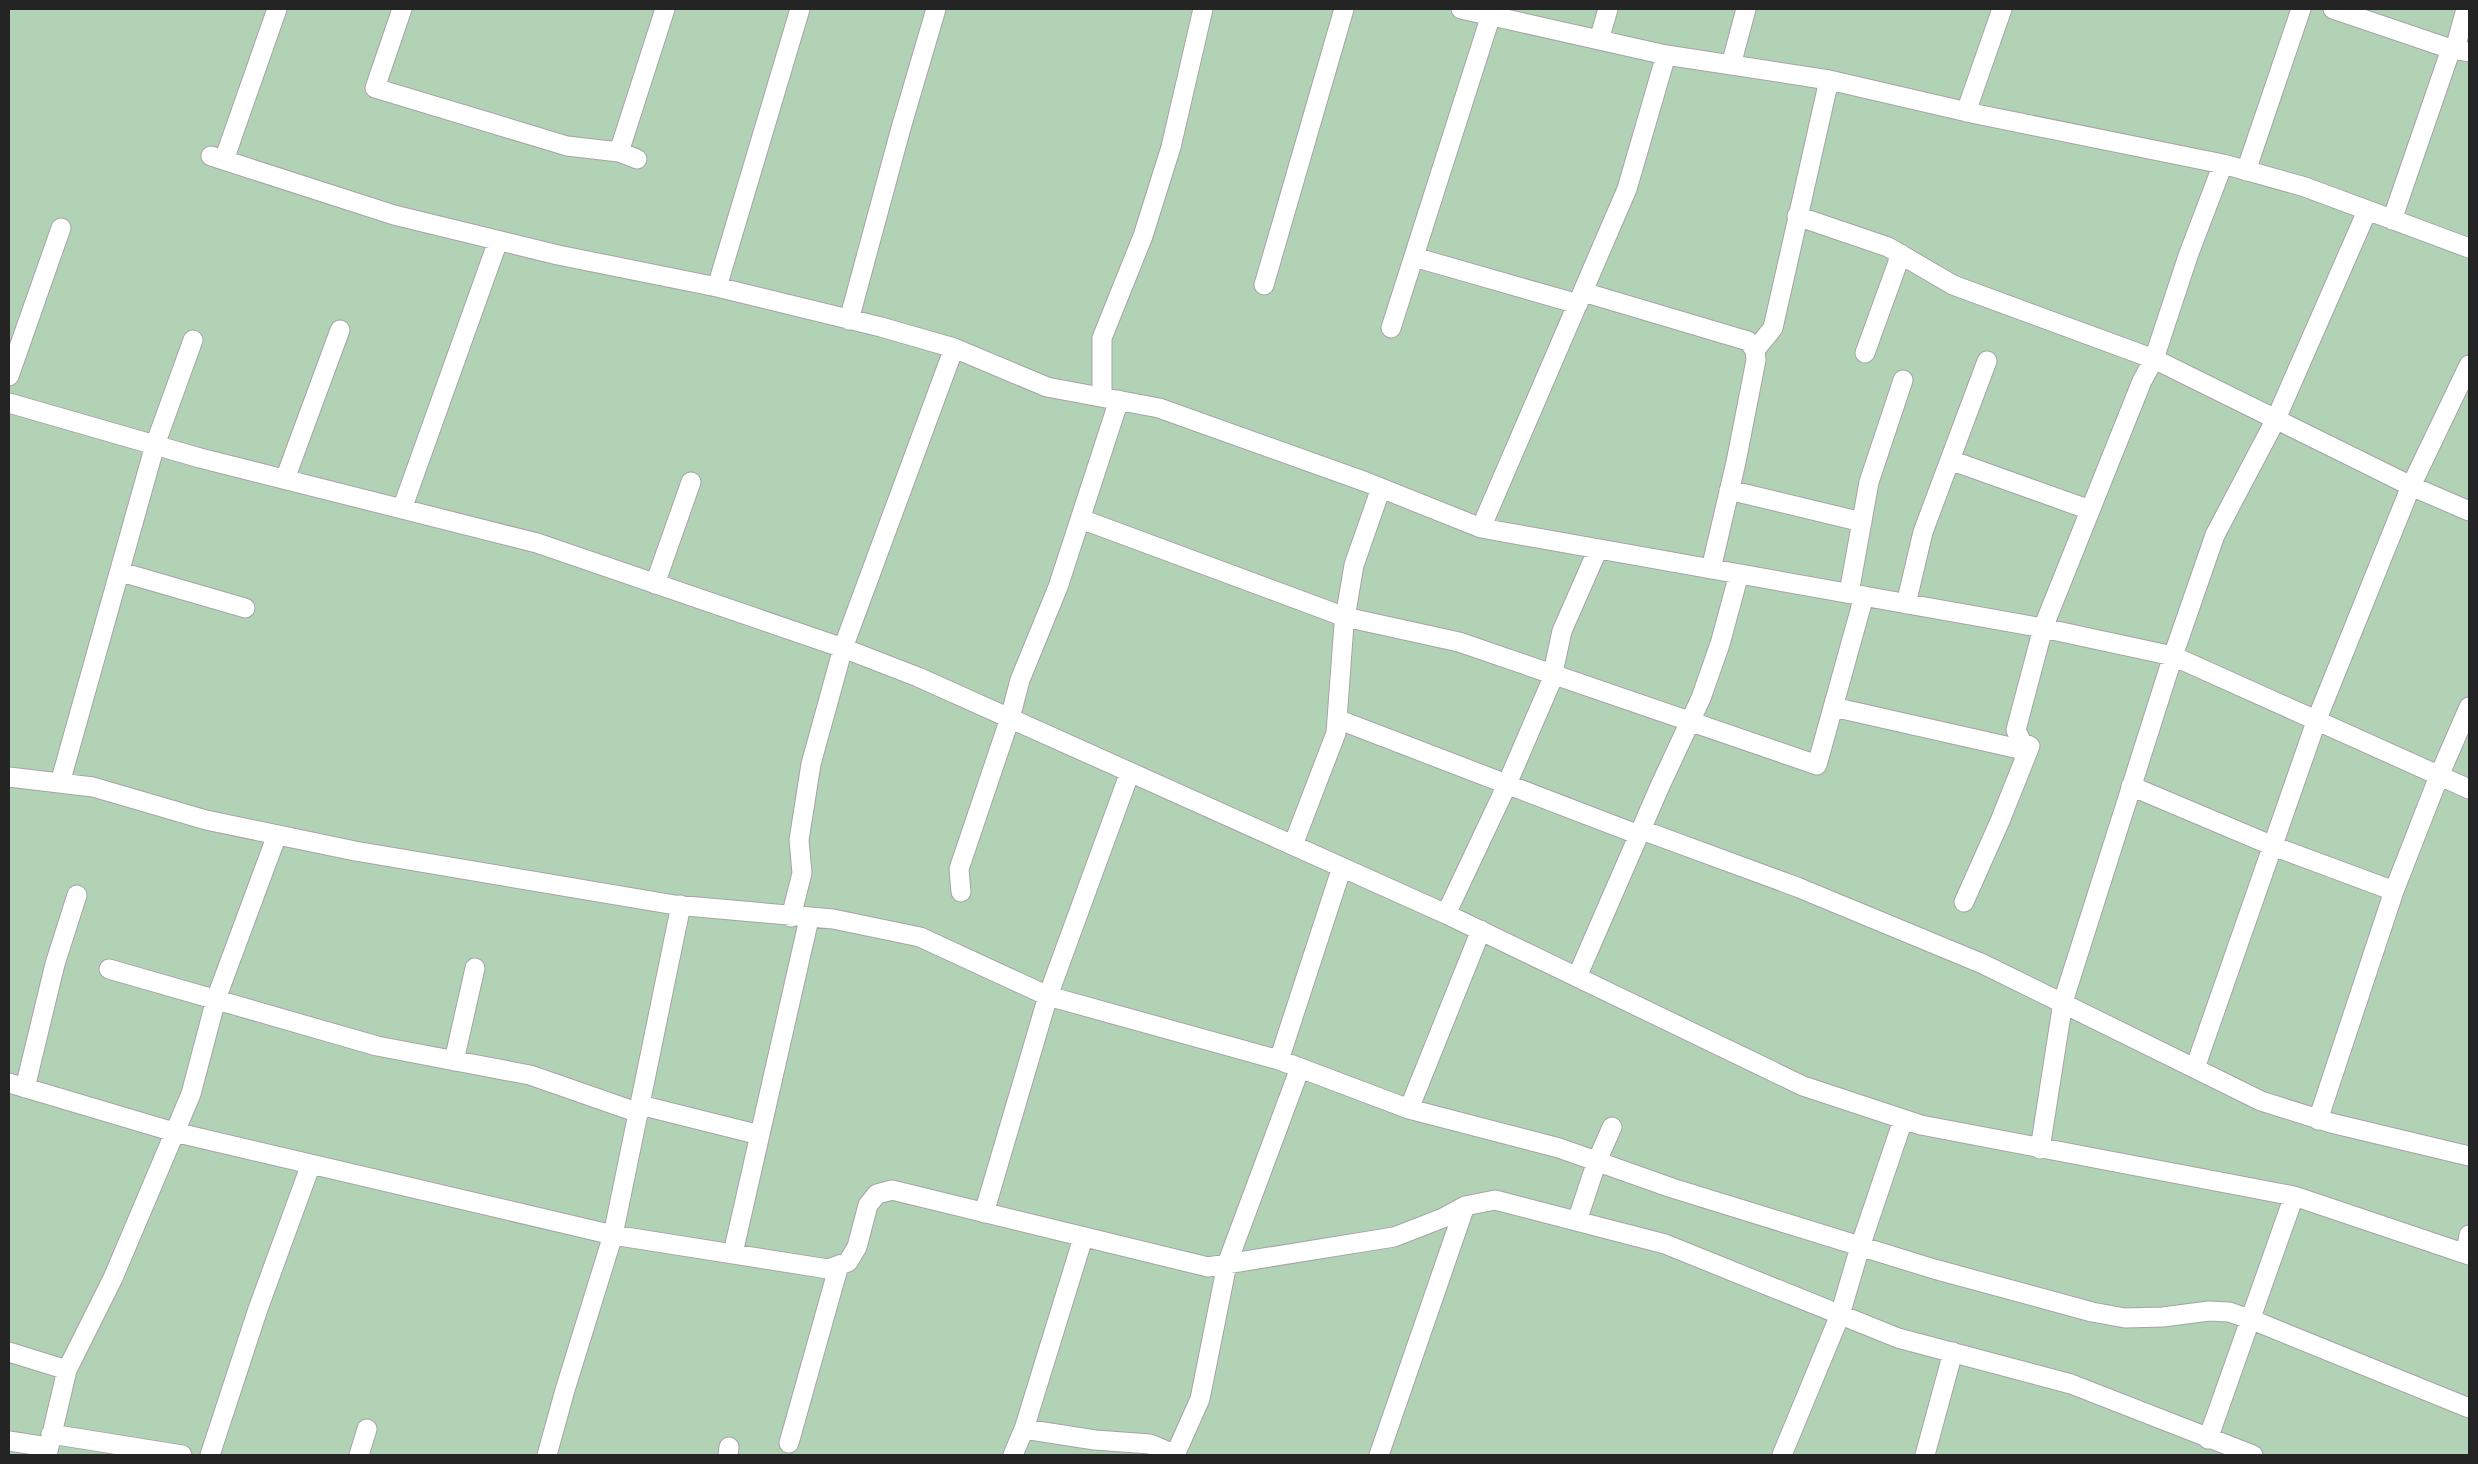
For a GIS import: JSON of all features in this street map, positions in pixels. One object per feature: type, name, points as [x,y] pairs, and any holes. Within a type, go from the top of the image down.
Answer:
[{"type":"street","points":[[277,9],[217,158],[394,215],[558,255],[716,287],[850,320],[954,348],[1047,387],[1159,408],[1381,488],[1481,528],[2043,628],[2173,656],[2469,789]]},
{"type":"street","points":[[402,9],[375,88],[566,146],[619,152],[637,159]]},
{"type":"street","points":[[619,152],[665,9]]},
{"type":"street","points":[[716,287],[800,9]]},
{"type":"street","points":[[850,320],[900,128],[936,9]]},
{"type":"street","points":[[962,892],[959,869],[1010,718],[1020,680],[1058,587],[1081,519],[1111,399],[1102,338],[1143,236],[1160,182],[1171,146],[1203,9]]},
{"type":"street","points":[[1264,285],[1344,9]]},
{"type":"street","points":[[1599,40],[1608,9]]},
{"type":"street","points":[[1731,65],[1746,9]]},
{"type":"street","points":[[1966,112],[2002,9]]},
{"type":"street","points":[[2246,171],[2301,9]]},
{"type":"street","points":[[2333,9],[2458,50]]},
{"type":"street","points":[[2392,220],[2458,50],[2466,9]]},
{"type":"street","points":[[1391,328],[1414,257],[1475,11],[1666,54],[1828,80],[1966,112],[2224,164],[2305,187],[2469,248]]},
{"type":"street","points":[[1481,528],[1626,189],[1666,54]]},
{"type":"street","points":[[1755,350],[1772,328],[1828,80]]},
{"type":"street","points":[[1964,902],[2000,821],[2030,746],[2022,743],[2016,730],[2043,628],[2142,382],[2154,359],[2188,256],[2224,164]]},
{"type":"street","points":[[2040,1149],[2062,1002],[2173,656],[2215,535],[2276,419],[2367,211]]},
{"type":"street","points":[[1797,216],[1888,247],[1953,285],[2154,359],[2411,486],[2469,510]]},
{"type":"street","points":[[9,376],[61,228]]},
{"type":"street","points":[[402,509],[498,241]]},
{"type":"street","points":[[1865,353],[1901,254]]},
{"type":"street","points":[[1414,257],[1748,341],[1755,350],[1756,360],[1711,569]]},
{"type":"street","points":[[285,479],[340,330]]},
{"type":"street","points":[[60,783],[121,572],[155,445],[193,340]]},
{"type":"street","points":[[733,1253],[760,1135],[800,918],[802,873],[798,840],[811,764],[843,648],[954,348]]},
{"type":"street","points":[[1906,604],[1923,532],[1987,361]]},
{"type":"street","points":[[2196,1068],[2317,720],[2411,486],[2469,365]]},
{"type":"street","points":[[1081,519],[1345,617],[1459,642],[1553,673],[1626,701],[1690,720],[1817,765],[1833,707],[1857,594],[1862,522],[1869,482],[1903,380]]},
{"type":"street","points":[[9,403],[155,445],[537,543],[843,648],[918,677],[1446,914],[1803,1086],[1920,1126],[2294,1196],[2468,1254],[2469,1235]]},
{"type":"street","points":[[1950,460],[2090,510]]},
{"type":"street","points":[[655,584],[691,482]]},
{"type":"street","points":[[1293,845],[1336,733],[1345,617],[1354,565],[1381,488]]},
{"type":"street","points":[[1729,490],[1862,522]]},
{"type":"street","points":[[1446,914],[1552,682],[1562,631],[1598,549]]},
{"type":"street","points":[[121,572],[245,608]]},
{"type":"street","points":[[1577,977],[1690,720],[1720,644],[1739,574]]},
{"type":"street","points":[[1833,707],[2028,751]]},
{"type":"street","points":[[2318,1120],[2394,891],[2439,776],[2469,707]]},
{"type":"street","points":[[1337,719],[1640,833],[1797,887],[1868,916],[1983,964],[2261,1101],[2318,1120],[2469,1156]]},
{"type":"street","points":[[984,1213],[1048,996],[1130,772]]},
{"type":"street","points":[[9,778],[93,787],[206,820],[355,851],[681,905],[800,918],[833,919],[920,937],[1048,996],[1279,1060],[1409,1109],[1559,1148],[1672,1188],[1860,1247],[2092,1312],[2125,1318],[2163,1317],[2209,1311],[2229,1312],[2469,1408]]},
{"type":"street","points":[[2131,786],[2273,846],[2394,891]]},
{"type":"street","points":[[49,1445],[67,1370],[112,1278],[191,1094],[216,999],[278,835]]},
{"type":"street","points":[[1279,1060],[1342,867]]},
{"type":"street","points":[[77,895],[17,1085],[174,1132],[613,1235],[828,1268],[848,1262],[857,1247],[868,1205],[877,1194],[892,1190],[1208,1267],[1394,1237],[1444,1218],[1465,1206],[1495,1200],[1665,1244],[1898,1338],[2071,1384],[2253,1455]]},
{"type":"street","points":[[547,1455],[613,1235],[681,905]]},
{"type":"street","points":[[1409,1109],[1481,930]]},
{"type":"street","points":[[454,1061],[475,968]]},
{"type":"street","points":[[109,969],[377,1046],[530,1075],[639,1109],[760,1135]]},
{"type":"street","points":[[1024,1429],[1095,1440],[1150,1444],[1175,1455],[1200,1399],[1227,1264],[1300,1068]]},
{"type":"street","points":[[1782,1455],[1840,1315],[1860,1247],[1903,1120]]},
{"type":"street","points":[[1577,1222],[1597,1162],[1612,1127]]},
{"type":"street","points":[[210,1455],[258,1309],[311,1164]]},
{"type":"street","points":[[2208,1439],[2294,1196]]},
{"type":"street","points":[[1379,1455],[1465,1206]]},
{"type":"street","points":[[1013,1455],[1024,1429],[1083,1238]]},
{"type":"street","points":[[789,1443],[839,1264]]},
{"type":"street","points":[[9,1352],[67,1370]]},
{"type":"street","points":[[1925,1455],[1953,1352]]},
{"type":"street","points":[[359,1455],[367,1429]]},
{"type":"street","points":[[9,1441],[182,1455]]},
{"type":"green space","points":[[9,9],[2469,9],[2469,1455],[9,1455]]}]
